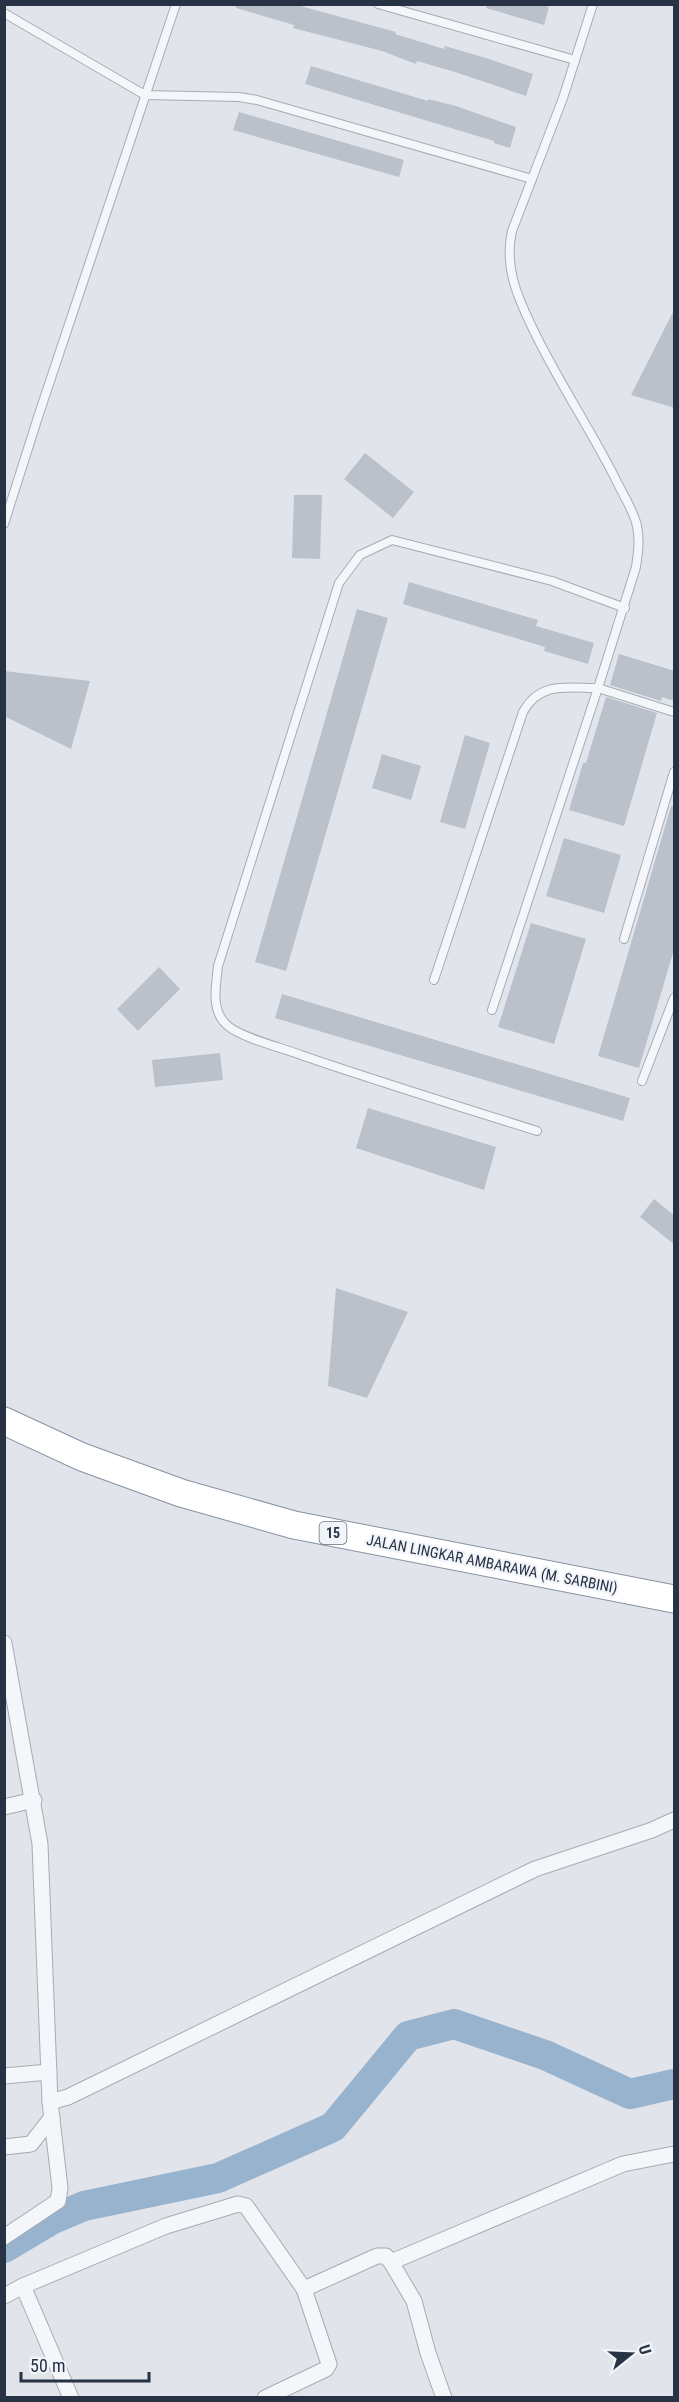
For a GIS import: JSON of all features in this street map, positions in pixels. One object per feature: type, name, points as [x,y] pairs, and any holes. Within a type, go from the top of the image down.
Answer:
[{"type":"highway","name":"JALAN LINGKAR AMBARAWA (M. SARBINI)","points":[[4,1421],[82,1457],[181,1493],[294,1525],[675,1599]]},
{"type":"street","points":[[4,1643],[40,1844],[51,2110],[60,2188],[58,2201],[4,2237]]},
{"type":"street","points":[[4,1808],[33,1800]]},
{"type":"street","points":[[4,2147],[32,2144],[51,2110],[78,2092],[535,1869],[652,1830],[675,1820]]},
{"type":"street","points":[[4,2076],[49,2072]]},
{"type":"street","points":[[391,2262],[623,2164],[675,2154]]},
{"type":"street","points":[[4,2296],[166,2226],[238,2204],[246,2206],[304,2289],[328,2367],[265,2397]]},
{"type":"street","points":[[304,2289],[377,2256],[386,2256],[414,2301],[428,2354],[444,2397]]},
{"type":"street","points":[[23,2286],[71,2397]]},
{"type":"lane","points":[[4,524],[41,406],[176,4]]},
{"type":"lane","points":[[378,4],[575,60]]},
{"type":"lane","points":[[492,1010],[625,608],[639,547],[637,524],[608,464],[549,361],[523,308],[509,264],[509,244],[512,231],[575,60],[593,4]]},
{"type":"lane","points":[[4,13],[145,95],[239,97],[257,100],[532,179]]},
{"type":"lane","points":[[537,1131],[379,1082],[255,1039],[229,1027],[219,1014],[215,1000],[218,966],[339,583],[360,555],[393,540],[552,581],[625,608]]},
{"type":"lane","points":[[434,980],[530,700],[544,692],[558,688],[598,688],[675,712]]},
{"type":"lane","points":[[624,939],[675,772]]},
{"type":"lane","points":[[642,1082],[675,998]]},
{"type":"building","points":[[236,4],[293,4],[396,32],[395,34],[444,49],[445,46],[533,74],[526,96],[455,72],[417,61],[416,64],[382,51],[293,28],[294,25],[236,8]]},
{"type":"building","points":[[487,4],[540,4],[549,7],[544,25],[486,8]]},
{"type":"building","points":[[311,66],[428,101],[428,99],[456,106],[516,127],[510,148],[494,143],[494,141],[305,84]]},
{"type":"building","points":[[239,112],[404,160],[399,177],[233,130]]},
{"type":"building","points":[[675,308],[675,408],[631,395]]},
{"type":"building","points":[[365,453],[414,492],[393,518],[344,479]]},
{"type":"building","points":[[294,495],[322,495],[320,559],[292,558]]},
{"type":"building","points":[[409,582],[538,620],[536,626],[594,643],[588,664],[544,651],[545,647],[403,604]]},
{"type":"building","points":[[357,609],[388,618],[286,971],[255,962]]},
{"type":"building","points":[[619,654],[675,671],[675,701],[662,697],[661,701],[610,685]]},
{"type":"building","points":[[4,671],[90,681],[71,749],[4,716]]},
{"type":"building","points":[[606,697],[657,713],[624,826],[569,810]]},
{"type":"building","points":[[465,735],[490,743],[465,829],[440,822]]},
{"type":"building","points":[[382,754],[421,766],[411,800],[372,788]]},
{"type":"building","points":[[671,806],[675,806],[675,946],[639,1068],[598,1056]]},
{"type":"building","points":[[564,838],[621,855],[604,913],[546,896]]},
{"type":"building","points":[[531,923],[586,939],[554,1044],[498,1027]]},
{"type":"building","points":[[159,967],[180,989],[138,1031],[117,1009]]},
{"type":"building","points":[[282,994],[630,1098],[623,1121],[275,1018]]},
{"type":"building","points":[[220,1053],[223,1080],[155,1087],[152,1060]]},
{"type":"building","points":[[368,1108],[496,1147],[484,1190],[356,1148]]},
{"type":"building","points":[[654,1199],[675,1216],[675,1245],[640,1217]]},
{"type":"building","points":[[336,1288],[408,1312],[367,1398],[328,1386]]},
{"type":"waterway","points":[[4,2248],[51,2220],[84,2206],[218,2178],[333,2127],[408,2036],[454,2024],[545,2055],[630,2094],[674,2084]]}]
